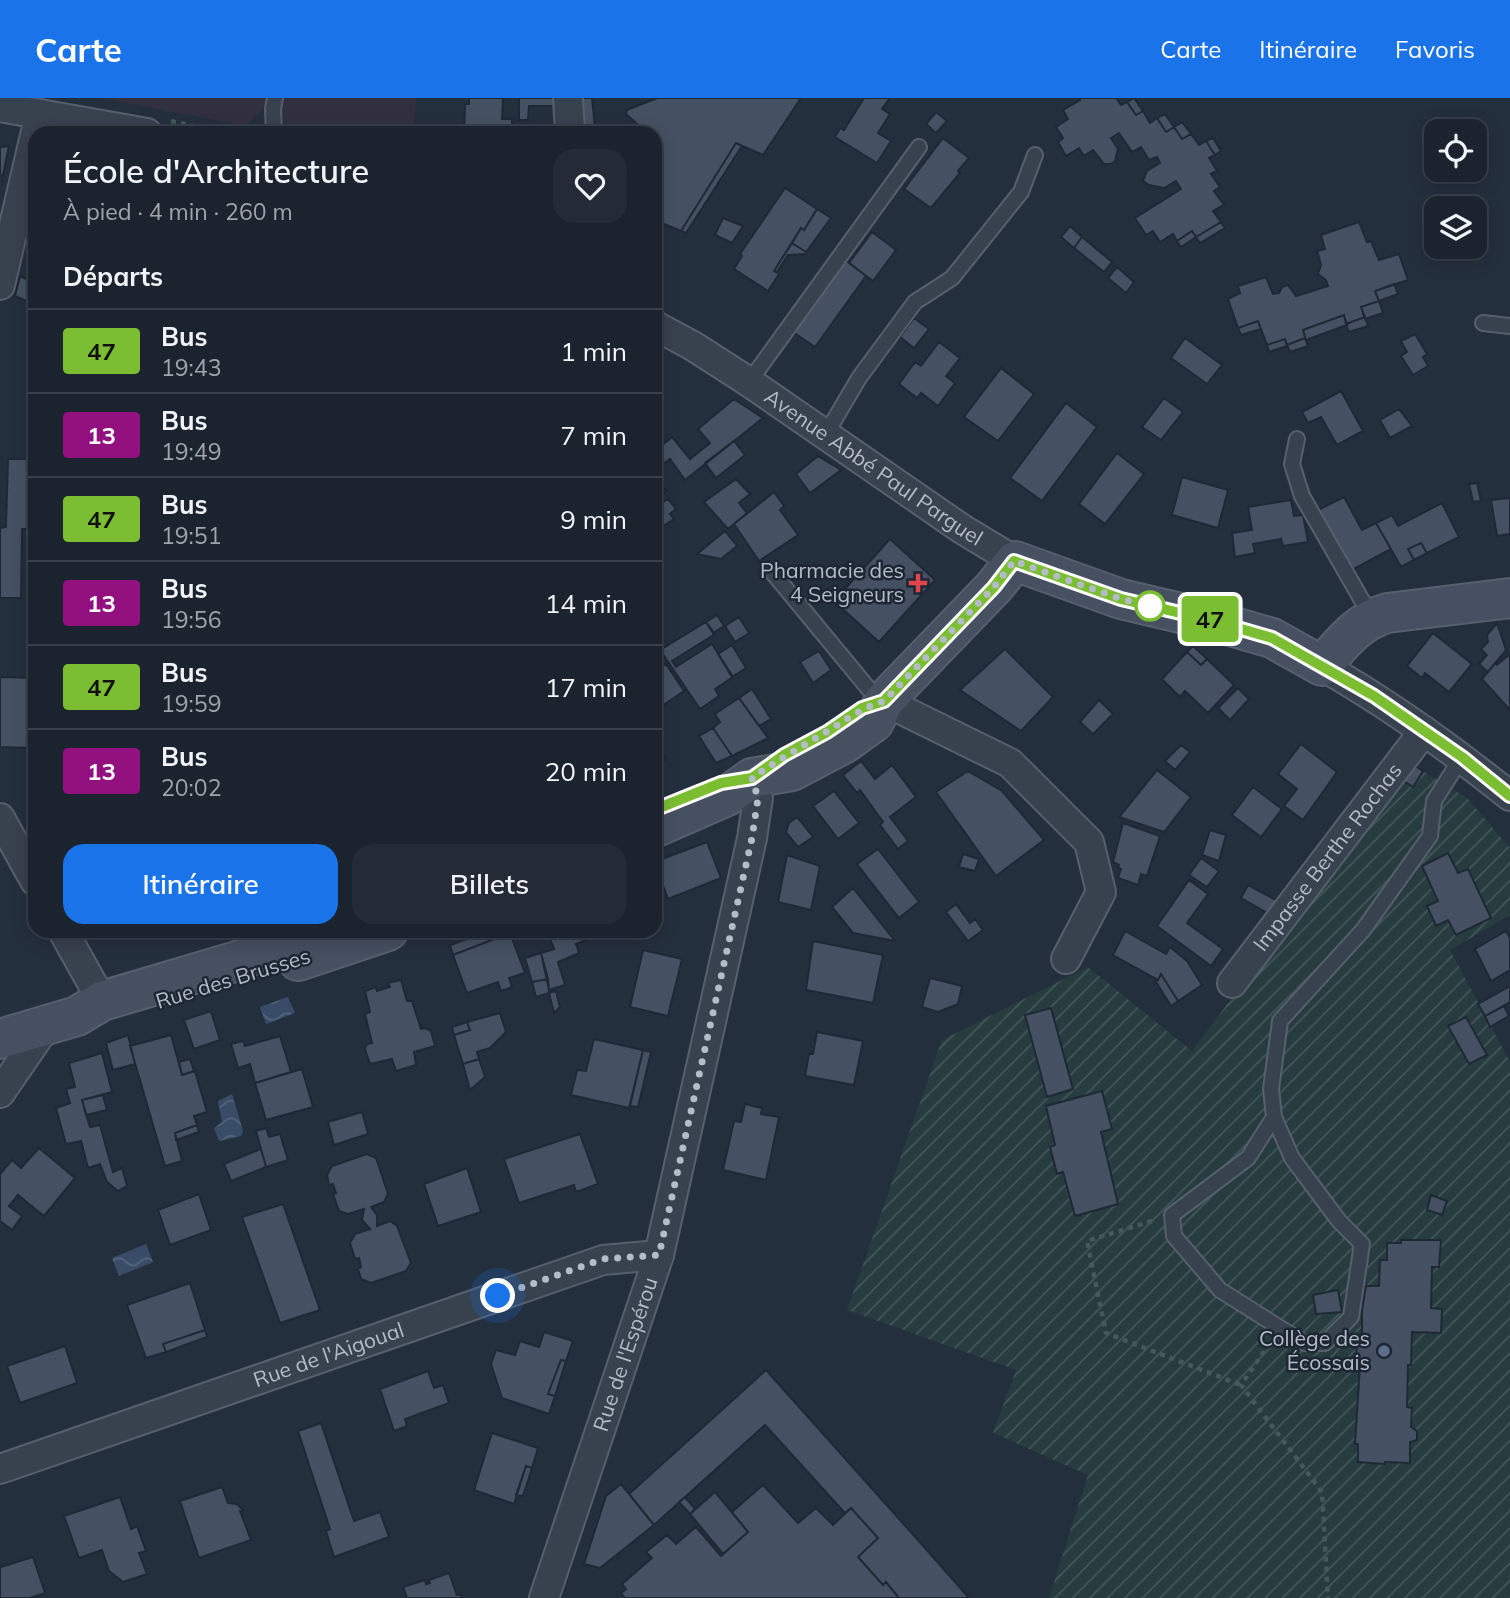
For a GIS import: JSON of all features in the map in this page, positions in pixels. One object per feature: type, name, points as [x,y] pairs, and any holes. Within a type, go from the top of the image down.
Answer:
[{"type":"street","points":[[568,98],[570,126]]},
{"type":"street","points":[[0,107],[108,126]]},
{"type":"street","points":[[37,126],[40,114]]},
{"type":"street","points":[[0,285],[28,165]]},
{"type":"street","name":"Avenue Abbé Paul Parguel","points":[[662,330],[749,382],[962,529],[1014,561],[1121,599],[1272,638],[1374,696],[1462,757],[1510,796]]},
{"type":"street","points":[[662,824],[727,796],[784,755],[827,732],[862,708],[884,701],[994,587],[1014,561]]},
{"type":"street","points":[[1322,666],[1353,630],[1372,618],[1387,613],[1510,598]]},
{"type":"street","points":[[884,701],[1010,763],[1089,842],[1101,892],[1066,959]]},
{"type":"street","name":"Impasse Berthe Rochas","points":[[1231,983],[1423,731]]},
{"type":"street","points":[[662,807],[721,783],[752,778]]},
{"type":"street","name":"Rue de l'Espérou","points":[[544,1598],[659,1255],[752,838],[758,798],[752,778]]},
{"type":"street","points":[[0,818],[28,868]]},
{"type":"street","points":[[0,1093],[75,1014],[64,938]]},
{"type":"street","name":"Rue des Brusses","points":[[0,1039],[234,962],[284,938]]},
{"type":"street","name":"Rue des Brusses","points":[[75,1014],[104,1017],[218,986],[366,938]]},
{"type":"street","name":"Rue de l'Aigoual","points":[[0,1469],[603,1259],[659,1255]]},
{"type":"lane","points":[[273,126],[272,109],[275,98]]},
{"type":"lane","points":[[749,382],[919,147]]},
{"type":"lane","points":[[826,434],[859,378],[915,302],[952,278],[1021,192],[1035,155]]},
{"type":"lane","points":[[1483,323],[1510,327]]},
{"type":"lane","points":[[1297,439],[1292,464],[1302,496],[1372,618]]},
{"type":"lane","points":[[773,573],[868,688],[884,701]]},
{"type":"lane","points":[[1274,1116],[1248,1158],[1172,1215],[1174,1236],[1220,1290],[1304,1343],[1325,1343],[1351,1317],[1362,1244],[1339,1221],[1292,1158],[1274,1116],[1271,1089],[1280,1020],[1363,930],[1430,836],[1434,801],[1462,757]]},
{"type":"path","points":[[1172,1215],[1087,1241],[1105,1334],[1241,1385],[1322,1492],[1328,1598]]},
{"type":"path","points":[[1241,1385],[1281,1328]]},
{"type":"shaded area","points":[[101,98],[416,98],[414,126],[286,126],[280,111],[264,107],[245,126]]},
{"type":"green space","points":[[1423,771],[1467,798],[1510,848],[1510,915],[1450,950],[1510,1062],[1510,1598],[1049,1598],[1088,1475],[993,1433],[1016,1370],[847,1310],[942,1040],[1088,967],[1192,1051],[1398,777],[1413,787]]},
{"type":"water","points":[[288,997],[295,1013],[266,1024],[260,1007]]},
{"type":"water","points":[[232,1094],[243,1131],[241,1136],[219,1141],[214,1128],[222,1122],[218,1101]]},
{"type":"water","points":[[146,1244],[153,1262],[119,1276],[112,1258]]},
{"type":"building","points":[[469,98],[503,98],[502,119],[512,119],[512,126],[464,126],[465,104],[469,104]]},
{"type":"building","points":[[519,98],[559,98],[559,106],[529,106],[528,120],[519,120]]},
{"type":"building","points":[[574,98],[592,98],[595,126],[577,126]]},
{"type":"building","points":[[657,98],[801,98],[763,155],[736,143],[681,231],[662,223],[662,126],[638,126],[626,114],[627,110]]},
{"type":"building","points":[[864,98],[890,98],[882,109],[890,114],[878,133],[891,141],[877,163],[835,137],[840,128],[844,130]]},
{"type":"building","points":[[1079,98],[1116,98],[1121,105],[1127,102],[1136,115],[1143,111],[1150,123],[1157,118],[1166,132],[1174,127],[1182,139],[1191,134],[1199,145],[1206,141],[1215,155],[1209,158],[1217,171],[1211,174],[1220,187],[1214,191],[1224,205],[1213,211],[1221,222],[1196,237],[1192,231],[1177,241],[1173,234],[1160,242],[1153,231],[1146,235],[1135,218],[1181,189],[1176,181],[1164,188],[1143,181],[1147,171],[1160,163],[1157,157],[1149,160],[1141,147],[1132,152],[1119,133],[1111,138],[1118,149],[1115,161],[1111,164],[1104,164],[1093,150],[1084,156],[1079,148],[1066,156],[1058,142],[1063,138],[1056,127],[1068,119],[1063,110],[1080,100]]},
{"type":"building","points":[[1134,98],[1143,111],[1136,115],[1127,102]]},
{"type":"building","points":[[936,112],[947,121],[936,133],[926,124]]},
{"type":"building","points":[[1165,114],[1174,127],[1166,132],[1157,118]]},
{"type":"building","points":[[1182,122],[1191,134],[1182,139],[1174,127]]},
{"type":"building","points":[[943,138],[969,158],[931,208],[904,189]]},
{"type":"building","points":[[1213,138],[1221,151],[1215,155],[1206,141]]},
{"type":"building","points":[[736,143],[742,146],[686,233],[681,231]]},
{"type":"building","points":[[9,146],[3,175],[0,176],[0,147]]},
{"type":"building","points":[[785,188],[817,209],[804,230],[801,228],[774,271],[779,274],[768,291],[734,269],[742,256],[740,254]]},
{"type":"building","points":[[817,209],[831,218],[806,252],[792,243]]},
{"type":"building","points":[[723,218],[743,226],[732,243],[715,235]]},
{"type":"building","points":[[1221,222],[1225,228],[1200,243],[1196,237]]},
{"type":"building","points":[[1359,222],[1367,242],[1371,241],[1379,260],[1399,254],[1408,280],[1375,291],[1379,301],[1361,307],[1365,317],[1346,324],[1344,315],[1303,330],[1305,338],[1287,345],[1285,339],[1267,345],[1258,321],[1238,328],[1228,299],[1240,293],[1238,286],[1266,277],[1273,294],[1279,293],[1282,287],[1288,285],[1296,296],[1328,286],[1326,280],[1318,274],[1321,265],[1317,251],[1325,249],[1321,235]]},
{"type":"building","points":[[1070,226],[1082,237],[1074,248],[1061,237]]},
{"type":"building","points":[[1192,231],[1196,237],[1181,247],[1177,241]]},
{"type":"building","points":[[872,232],[896,250],[873,281],[849,263]]},
{"type":"building","points":[[1082,237],[1112,262],[1104,272],[1074,248]]},
{"type":"building","points":[[792,243],[806,252],[805,254],[788,255],[777,272],[774,271]]},
{"type":"building","points":[[843,258],[866,276],[815,347],[790,330]]},
{"type":"building","points":[[1117,267],[1134,282],[1126,293],[1108,278]]},
{"type":"building","points":[[20,276],[28,280],[28,302],[15,296]]},
{"type":"building","points":[[1394,284],[1398,294],[1379,301],[1375,291]]},
{"type":"building","points":[[1379,301],[1383,313],[1365,319],[1361,307]]},
{"type":"building","points":[[1344,315],[1347,325],[1306,340],[1303,330]]},
{"type":"building","points":[[1365,317],[1368,326],[1349,332],[1346,324]]},
{"type":"building","points":[[914,318],[929,329],[914,348],[900,337]]},
{"type":"building","points":[[1258,321],[1261,329],[1241,335],[1238,328]]},
{"type":"building","points":[[1415,334],[1427,354],[1423,357],[1428,366],[1413,375],[1401,356],[1407,352],[1401,341]]},
{"type":"building","points":[[1185,338],[1222,365],[1207,384],[1171,358]]},
{"type":"building","points":[[1305,338],[1308,346],[1290,352],[1287,345]]},
{"type":"building","points":[[1285,339],[1287,346],[1269,352],[1267,345]]},
{"type":"building","points":[[939,342],[960,358],[946,376],[955,383],[938,406],[921,393],[917,398],[899,384],[915,362],[921,366]]},
{"type":"building","points":[[1001,368],[1034,394],[998,441],[964,417]]},
{"type":"building","points":[[1341,391],[1363,431],[1337,445],[1321,417],[1308,423],[1302,412]]},
{"type":"building","points":[[1164,398],[1183,412],[1161,440],[1142,427]]},
{"type":"building","points":[[734,399],[763,418],[685,480],[670,459],[662,465],[662,445],[672,437],[690,459],[710,443],[698,429]]},
{"type":"building","points":[[1066,403],[1097,427],[1042,501],[1010,478]]},
{"type":"building","points":[[1399,409],[1412,426],[1390,438],[1380,420]]},
{"type":"building","points":[[734,441],[745,455],[716,478],[705,463]]},
{"type":"building","points":[[1117,453],[1144,474],[1105,524],[1079,504]]},
{"type":"building","points":[[818,456],[841,470],[810,493],[796,474]]},
{"type":"building","points":[[8,459],[28,459],[28,529],[22,529],[21,598],[0,598],[0,528],[6,527]]},
{"type":"building","points":[[1182,477],[1228,490],[1218,528],[1172,515]]},
{"type":"building","points":[[736,479],[750,494],[739,503],[747,513],[728,529],[704,502]]},
{"type":"building","points":[[1477,483],[1481,501],[1473,502],[1469,484]]},
{"type":"building","points":[[774,492],[784,506],[780,510],[798,535],[759,561],[734,524]]},
{"type":"building","points":[[1344,497],[1362,530],[1376,523],[1391,549],[1352,570],[1318,510]]},
{"type":"building","points":[[1510,498],[1510,534],[1497,536],[1491,500]]},
{"type":"building","points":[[668,499],[676,509],[670,514],[674,519],[662,527],[662,503]]},
{"type":"building","points":[[1291,500],[1294,516],[1303,515],[1308,542],[1283,546],[1281,539],[1253,544],[1255,553],[1235,557],[1232,533],[1252,530],[1248,507]]},
{"type":"building","points":[[1442,503],[1459,537],[1427,553],[1421,543],[1408,549],[1414,560],[1401,567],[1376,523],[1392,515],[1398,526]]},
{"type":"building","points":[[725,531],[737,546],[721,559],[697,554]]},
{"type":"building","points":[[890,539],[935,580],[879,642],[834,601]]},
{"type":"building","points":[[1421,543],[1427,553],[1414,560],[1408,549]]},
{"type":"building","points":[[717,615],[724,626],[713,633],[706,622]]},
{"type":"building","points":[[739,617],[749,633],[735,642],[725,626]]},
{"type":"building","points":[[706,622],[715,634],[672,661],[676,667],[712,644],[733,677],[715,689],[719,696],[700,709],[662,653],[662,649]]},
{"type":"building","points":[[1497,623],[1506,650],[1488,672],[1479,664],[1487,655],[1481,649],[1488,642],[1487,635]]},
{"type":"building","points":[[1433,633],[1472,664],[1449,692],[1425,673],[1422,678],[1407,666]]},
{"type":"building","points":[[732,645],[746,668],[732,677],[718,654]]},
{"type":"building","points":[[1193,646],[1207,659],[1201,665],[1187,652]]},
{"type":"building","points":[[1005,649],[1053,697],[1021,731],[960,690]]},
{"type":"building","points":[[819,651],[831,670],[813,683],[800,662]]},
{"type":"building","points":[[1187,652],[1201,665],[1207,659],[1234,685],[1208,713],[1185,691],[1180,697],[1162,679]]},
{"type":"building","points":[[1510,654],[1510,710],[1482,679],[1495,663],[1497,665]]},
{"type":"building","points":[[666,664],[684,691],[662,706],[662,667]]},
{"type":"building","points":[[0,677],[28,678],[28,748],[0,747]]},
{"type":"building","points":[[1238,688],[1249,699],[1230,720],[1218,708]]},
{"type":"building","points":[[752,689],[771,719],[759,726],[739,698]]},
{"type":"building","points":[[739,698],[768,738],[732,756],[713,728],[720,722],[715,714]]},
{"type":"building","points":[[1099,700],[1113,714],[1093,734],[1080,722]]},
{"type":"building","points":[[713,728],[732,756],[716,763],[699,736]]},
{"type":"building","points":[[1301,744],[1337,772],[1303,820],[1284,806],[1297,789],[1278,774]]},
{"type":"building","points":[[1181,745],[1190,752],[1175,770],[1165,761]]},
{"type":"building","points":[[861,761],[875,779],[892,765],[916,797],[890,817],[908,841],[898,849],[880,825],[883,822],[860,790],[857,793],[843,775]]},
{"type":"building","points":[[1408,761],[1423,771],[1413,787],[1398,777]]},
{"type":"building","points":[[1157,770],[1191,797],[1164,832],[1119,817]]},
{"type":"building","points":[[968,771],[1002,791],[1044,840],[996,876],[936,792]]},
{"type":"building","points":[[1253,787],[1282,809],[1261,837],[1232,815]]},
{"type":"building","points":[[834,791],[859,823],[838,839],[813,806]]},
{"type":"building","points":[[797,817],[813,837],[798,847],[786,832],[789,823]]},
{"type":"building","points":[[1123,823],[1160,836],[1147,876],[1141,874],[1138,885],[1118,878],[1121,869],[1113,862]]},
{"type":"building","points":[[1210,830],[1226,835],[1219,861],[1202,855]]},
{"type":"building","points":[[707,842],[721,878],[668,899],[662,883],[662,859]]},
{"type":"building","points":[[878,849],[919,902],[899,918],[857,864]]},
{"type":"building","points":[[1448,853],[1458,873],[1468,869],[1491,918],[1456,935],[1448,920],[1436,926],[1427,906],[1438,901],[1422,866]]},
{"type":"building","points":[[963,854],[979,859],[975,871],[959,867]]},
{"type":"building","points":[[787,855],[820,866],[811,910],[778,902]]},
{"type":"building","points":[[1201,858],[1219,871],[1207,887],[1189,875]]},
{"type":"building","points":[[1189,880],[1208,894],[1187,923],[1223,949],[1211,966],[1157,926]]},
{"type":"building","points":[[1248,885],[1276,900],[1269,914],[1241,898]]},
{"type":"building","points":[[853,888],[895,941],[853,933],[832,907]]},
{"type":"building","points":[[956,904],[970,923],[975,919],[983,930],[968,941],[946,912]]},
{"type":"building","points":[[1125,931],[1166,954],[1170,947],[1187,961],[1202,985],[1178,1001],[1161,974],[1158,980],[1113,955]]},
{"type":"building","points":[[1506,931],[1510,938],[1510,970],[1491,981],[1475,949]]},
{"type":"building","points":[[470,938],[497,938],[453,955],[450,945]]},
{"type":"building","points":[[497,938],[512,938],[525,973],[509,978],[512,987],[501,991],[498,982],[467,993],[453,955]]},
{"type":"building","points":[[550,938],[590,938],[576,944],[579,953],[558,962],[565,985],[549,990],[541,953],[554,949]]},
{"type":"building","points":[[813,941],[883,955],[873,1003],[806,990]]},
{"type":"building","points":[[643,950],[682,959],[668,1016],[630,1007]]},
{"type":"building","points":[[541,953],[548,979],[532,982],[525,958]]},
{"type":"building","points":[[1161,974],[1178,1001],[1171,1006],[1153,977],[1158,980]]},
{"type":"building","points":[[930,978],[962,986],[958,1004],[938,1012],[922,1007]]},
{"type":"building","points":[[548,979],[549,993],[536,997],[532,982]]},
{"type":"building","points":[[401,980],[407,1001],[412,1001],[421,1029],[431,1031],[435,1046],[414,1052],[416,1065],[396,1071],[392,1059],[370,1064],[365,1049],[367,1044],[372,1043],[365,1014],[370,1012],[365,991],[376,987],[377,991],[390,987],[388,983]]},
{"type":"building","points":[[1510,986],[1510,1002],[1485,1016],[1478,1004]]},
{"type":"building","points":[[556,991],[560,1007],[554,1013],[549,993]]},
{"type":"building","points":[[1504,1006],[1509,1016],[1490,1027],[1485,1016]]},
{"type":"building","points":[[1051,1008],[1073,1089],[1047,1097],[1025,1015]]},
{"type":"building","points":[[211,1011],[220,1040],[194,1049],[184,1020]]},
{"type":"building","points":[[500,1013],[506,1032],[490,1048],[477,1052],[479,1059],[463,1064],[454,1035],[470,1030],[467,1022]]},
{"type":"building","points":[[1466,1017],[1487,1055],[1469,1064],[1448,1026]]},
{"type":"building","points":[[467,1022],[470,1030],[454,1035],[452,1027]]},
{"type":"building","points":[[817,1032],[863,1041],[854,1085],[805,1076]]},
{"type":"building","points":[[128,1035],[135,1064],[113,1070],[106,1043]]},
{"type":"building","points":[[171,1035],[182,1075],[195,1071],[207,1112],[194,1116],[197,1125],[175,1133],[182,1161],[165,1166],[130,1046]]},
{"type":"building","points":[[280,1036],[291,1072],[255,1083],[250,1064],[238,1068],[231,1044],[243,1041],[245,1046]]},
{"type":"building","points":[[594,1039],[643,1050],[629,1108],[571,1095],[577,1070],[586,1071]]},
{"type":"building","points":[[643,1050],[651,1052],[638,1107],[630,1106]]},
{"type":"building","points":[[102,1053],[112,1092],[82,1100],[90,1127],[100,1125],[113,1172],[122,1168],[127,1186],[118,1191],[107,1182],[100,1164],[88,1168],[81,1141],[66,1144],[56,1108],[70,1103],[66,1089],[75,1087],[69,1063]]},
{"type":"building","points":[[190,1059],[194,1071],[182,1075],[179,1062]]},
{"type":"building","points":[[479,1059],[485,1077],[470,1090],[463,1064]]},
{"type":"building","points":[[302,1069],[313,1107],[266,1120],[255,1083]]},
{"type":"building","points":[[1102,1091],[1112,1129],[1101,1132],[1118,1204],[1075,1216],[1063,1172],[1057,1174],[1050,1147],[1055,1145],[1046,1106]]},
{"type":"building","points":[[103,1095],[107,1110],[86,1115],[82,1100]]},
{"type":"building","points":[[745,1104],[762,1108],[761,1114],[779,1117],[766,1180],[723,1170],[734,1121],[741,1122]]},
{"type":"building","points":[[362,1112],[368,1134],[334,1145],[328,1122]]},
{"type":"building","points":[[197,1125],[199,1132],[176,1140],[175,1133]]},
{"type":"building","points":[[266,1128],[269,1137],[280,1134],[288,1160],[266,1167],[256,1131]]},
{"type":"building","points":[[580,1134],[598,1184],[576,1192],[574,1185],[519,1203],[504,1159]]},
{"type":"building","points":[[39,1148],[75,1178],[44,1216],[18,1195],[9,1206],[22,1216],[12,1230],[0,1221],[0,1174],[12,1160],[21,1168]]},
{"type":"building","points":[[261,1149],[266,1167],[231,1181],[224,1164]]},
{"type":"building","points":[[367,1154],[376,1158],[388,1194],[384,1202],[371,1207],[377,1215],[377,1226],[390,1221],[397,1226],[411,1263],[406,1271],[371,1283],[361,1279],[359,1258],[355,1259],[350,1243],[355,1234],[370,1229],[362,1220],[364,1209],[348,1214],[339,1211],[333,1194],[336,1193],[333,1184],[329,1185],[327,1175],[332,1166]]},
{"type":"building","points":[[467,1168],[481,1212],[438,1226],[424,1184]]},
{"type":"building","points":[[199,1194],[211,1230],[170,1245],[158,1210]]},
{"type":"building","points":[[1431,1195],[1447,1201],[1442,1215],[1427,1210]]},
{"type":"building","points":[[283,1204],[320,1310],[280,1323],[242,1217]]},
{"type":"building","name":"Collège des Écossais","points":[[1401,1240],[1441,1240],[1439,1267],[1432,1267],[1431,1308],[1442,1309],[1441,1333],[1412,1332],[1407,1407],[1412,1408],[1411,1427],[1417,1431],[1417,1440],[1410,1442],[1410,1463],[1358,1462],[1358,1444],[1355,1444],[1360,1365],[1356,1365],[1357,1337],[1362,1337],[1362,1310],[1366,1286],[1379,1286],[1380,1260],[1387,1260],[1387,1243],[1401,1243]]},
{"type":"building","points":[[190,1283],[205,1330],[163,1344],[166,1352],[146,1358],[127,1305]]},
{"type":"building","points":[[1338,1290],[1342,1312],[1316,1314],[1313,1295]]},
{"type":"building","points":[[205,1330],[207,1337],[166,1352],[163,1344]]},
{"type":"building","points":[[544,1332],[573,1341],[566,1361],[561,1360],[548,1394],[555,1396],[549,1414],[502,1398],[491,1364],[496,1350],[515,1355],[520,1341],[539,1347]]},
{"type":"building","points":[[65,1346],[77,1383],[20,1403],[7,1366]]},
{"type":"building","points":[[561,1360],[566,1361],[555,1396],[548,1394]]},
{"type":"building","points":[[766,1370],[969,1598],[899,1598],[886,1582],[883,1585],[858,1557],[878,1538],[851,1508],[845,1513],[765,1425],[654,1525],[629,1494]]},
{"type":"building","points":[[428,1371],[434,1388],[443,1385],[449,1403],[405,1419],[407,1426],[394,1431],[380,1389]]},
{"type":"building","points":[[321,1423],[354,1521],[380,1512],[389,1537],[334,1557],[326,1531],[330,1529],[298,1431]]},
{"type":"building","points":[[492,1433],[538,1448],[532,1468],[526,1466],[514,1504],[474,1490]]},
{"type":"building","points":[[526,1466],[532,1468],[523,1496],[516,1495]]},
{"type":"building","points":[[621,1484],[654,1525],[600,1568],[584,1564],[606,1496]]},
{"type":"building","points":[[763,1485],[798,1523],[816,1508],[833,1525],[851,1508],[878,1538],[858,1557],[883,1585],[886,1582],[899,1598],[625,1598],[621,1593],[626,1589],[622,1584],[652,1558],[646,1552],[667,1535],[676,1544],[696,1527],[721,1556],[748,1532],[732,1512]]},
{"type":"building","points":[[222,1487],[228,1503],[237,1504],[243,1510],[240,1511],[251,1540],[199,1558],[180,1501]]},
{"type":"building","points":[[715,1492],[748,1532],[723,1554],[690,1514]]},
{"type":"building","points":[[120,1497],[131,1529],[137,1526],[146,1551],[139,1553],[147,1574],[123,1582],[109,1571],[102,1550],[79,1558],[64,1516]]},
{"type":"building","points":[[685,1497],[695,1509],[690,1514],[679,1502]]},
{"type":"building","points":[[33,1557],[45,1593],[30,1598],[0,1598],[0,1565],[1,1567]]},
{"type":"building","points":[[449,1573],[457,1595],[460,1594],[462,1598],[407,1598],[403,1587],[425,1580],[426,1584],[430,1583],[429,1580]]},
{"type":"bus line","name":"47","points":[[662,807],[721,783],[752,778],[784,755],[827,732],[862,708],[884,701],[994,587],[1014,561],[1121,599],[1272,638],[1374,696],[1462,757],[1510,796]]},
{"type":"place","name":"Pharmacie des 4 Seigneurs","points":[[918,583]]},
{"type":"place","name":"Collège des Écossais","points":[[1384,1351]]},
{"type":"route","points":[[498,1296],[603,1259],[659,1255],[745,878],[758,798],[752,778],[784,755],[827,732],[862,708],[884,701],[994,587],[1014,561],[1121,599],[1150,606]]}]
